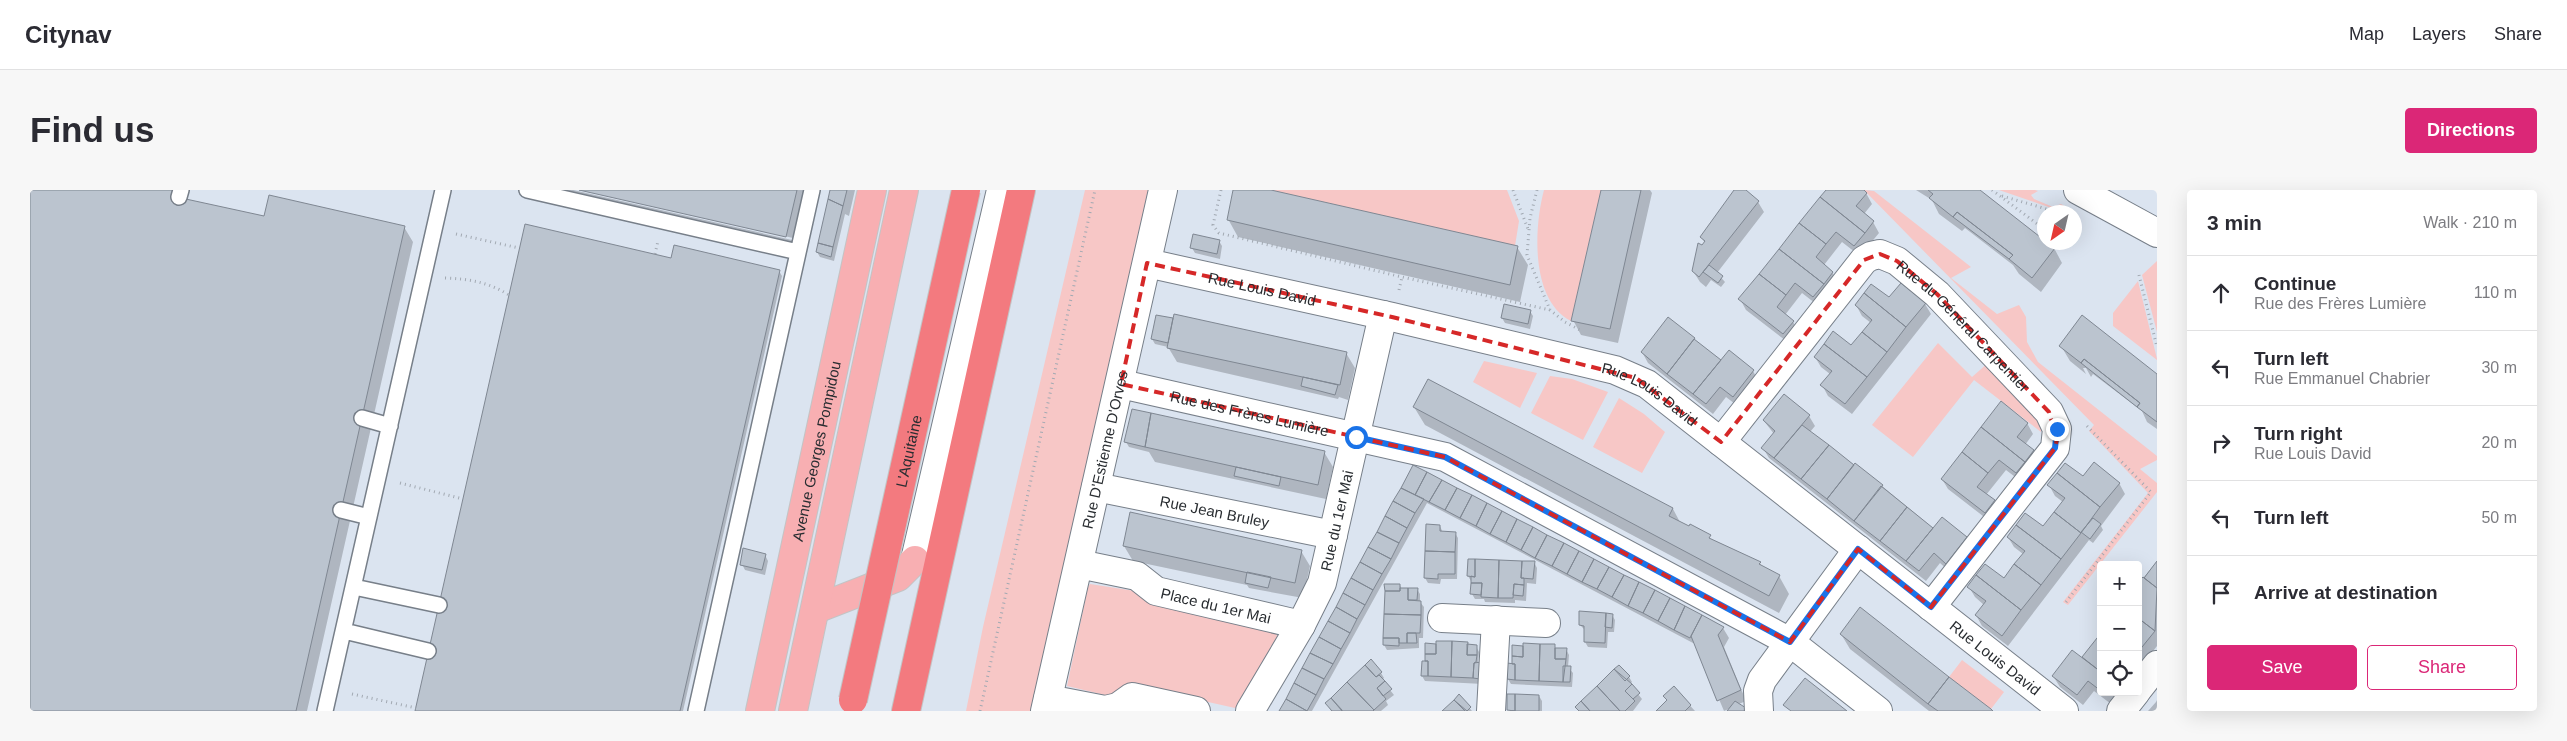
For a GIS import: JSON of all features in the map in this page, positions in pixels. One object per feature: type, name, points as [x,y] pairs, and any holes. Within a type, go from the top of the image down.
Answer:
[{"type":"highway","name":"L'Aquitaine","points":[[852,705],[966,190]]},
{"type":"highway","points":[[906,711],[1021,190]]},
{"type":"main road","name":"Avenue Georges Pompidou","points":[[760,711],[872,190]]},
{"type":"main road","points":[[793,711],[904,190]]},
{"type":"main road","points":[[816,609],[898,577],[915,560]]},
{"type":"street","points":[[915,560],[1001,190]]},
{"type":"street","name":"Rue D'Estienne D'Orves","points":[[1046,705],[1121,384],[1163,190]]},
{"type":"street","points":[[2078,190],[2133,218],[2157,233]]},
{"type":"street","name":"Rue du Général Carpentier","points":[[1721,442],[1864,260],[1880,254],[1897,261],[1937,294],[2050,412],[2057,429]]},
{"type":"street","name":"Rue Louis David","points":[[1147,263],[1383,315],[1615,370],[1636,378],[1721,442],[2064,711]]},
{"type":"street","name":"Rue du 1er Mai","points":[[1250,711],[1301,625],[1322,583],[1383,315]]},
{"type":"street","name":"Rue des Frères Lumière","points":[[1121,384],[1445,457],[1790,642],[1878,711]]},
{"type":"street","points":[[1931,607],[2055,448],[2057,429]]},
{"type":"street","name":"Rue Jean Bruley","points":[[1096,487],[1334,535]]},
{"type":"street","points":[[1759,711],[1758,691],[1762,680],[1858,549]]},
{"type":"street","name":"Place du 1er Mai","points":[[1079,564],[1137,576],[1156,592],[1301,625]]},
{"type":"street","points":[[1442,618],[1546,622]]},
{"type":"street","points":[[1491,711],[1496,620]]},
{"type":"street","points":[[2142,684],[2157,665]]},
{"type":"street","points":[[2121,711],[2133,696]]},
{"type":"street","points":[[1046,705],[1105,710],[1118,707],[1132,697],[1196,711]]},
{"type":"lane","points":[[325,711],[443,190]]},
{"type":"lane","points":[[527,190],[798,252]]},
{"type":"lane","points":[[696,711],[812,190]]},
{"type":"lane","points":[[362,418],[390,426]]},
{"type":"lane","points":[[341,510],[369,517]]},
{"type":"lane","points":[[354,587],[439,605]]},
{"type":"lane","points":[[344,631],[428,651]]},
{"type":"path","points":[[980,711],[1094,190]]},
{"type":"path","points":[[1221,190],[1213,225],[1219,233],[1550,310],[1565,322],[1584,332]]},
{"type":"path","points":[[1513,190],[1528,230]]},
{"type":"path","points":[[1537,190],[1528,230],[1527,255],[1550,310]]},
{"type":"path","points":[[1992,190],[2037,224]]},
{"type":"path","points":[[1999,195],[2037,206]]},
{"type":"path","points":[[434,229],[519,248]]},
{"type":"path","points":[[424,275],[433,278],[467,279],[494,285],[508,295]]},
{"type":"path","points":[[2139,275],[2157,347]]},
{"type":"path","points":[[2057,429],[2079,423],[2084,424],[2151,492],[2066,602]]},
{"type":"path","points":[[377,483],[388,480],[463,499]]},
{"type":"path","points":[[330,689],[416,708]]},
{"type":"highlighted area","points":[[1880,254],[1897,261],[1937,294],[2049,412],[2057,439],[2055,448],[1931,607],[1858,549],[1790,642],[1445,457],[1121,384],[1147,263],[1392,317],[1636,378],[1721,442],[1864,260]]},
{"type":"shaded area","points":[[1085,190],[1148,190],[1033,711],[966,711],[983,627]]},
{"type":"shaded area","points":[[1271,190],[1507,190],[1519,221],[1515,246]]},
{"type":"shaded area","points":[[1544,190],[1601,190],[1571,321],[1558,311],[1548,297],[1538,262],[1538,223]]},
{"type":"shaded area","points":[[1864,190],[1874,191],[1971,267],[1951,278],[1997,314],[2019,305],[2026,317],[2027,342],[2038,362],[2157,456],[2157,460],[2140,469],[2157,483],[2157,492],[2103,561],[2097,561],[2097,568],[2068,605],[2063,602],[2148,493],[2089,431],[2094,425]]},
{"type":"shaded area","points":[[1999,190],[2038,191],[2031,195],[2034,199],[2048,205],[2043,205]]},
{"type":"shaded area","points":[[2157,261],[2157,332],[2142,275]]},
{"type":"shaded area","points":[[2138,281],[2157,360],[2113,326],[2113,313]]},
{"type":"shaded area","points":[[1938,343],[1972,377],[1988,363],[2038,416],[2042,427],[2041,432],[1974,380],[1913,457],[1872,425]]},
{"type":"shaded area","points":[[1484,361],[1537,373],[1520,408],[1473,382]]},
{"type":"shaded area","points":[[1550,376],[1572,379],[1608,392],[1583,440],[1531,413]]},
{"type":"shaded area","points":[[1619,398],[1644,414],[1665,432],[1642,473],[1593,447]]},
{"type":"shaded area","points":[[1090,584],[1135,591],[1276,633],[1278,639],[1239,706],[1235,708],[1150,689],[1109,696],[1067,686]]},
{"type":"shaded area","points":[[1962,660],[2004,692],[1991,709],[1949,677]]},
{"type":"building","points":[[30,190],[173,190],[172,196],[264,216],[269,195],[405,226],[296,711],[30,711]]},
{"type":"building","points":[[579,190],[797,190],[786,237]]},
{"type":"building","points":[[830,190],[847,190],[843,206],[828,199]]},
{"type":"building","points":[[1233,190],[1271,190],[1518,246],[1510,285],[1227,220]]},
{"type":"building","points":[[1601,190],[1641,190],[1610,329],[1571,321]]},
{"type":"building","points":[[1734,190],[1746,190],[1759,201],[1699,277],[1692,271],[1698,243],[1702,245],[1705,241],[1700,237]]},
{"type":"building","points":[[1826,190],[1864,190],[1867,193],[1856,206],[1874,221],[1865,233],[1820,197]]},
{"type":"building","points":[[1928,190],[1980,190],[2037,235],[2037,250],[2053,250],[2032,278],[2009,259],[2013,255],[1957,212],[1953,217],[1929,198],[1933,194]]},
{"type":"building","points":[[1820,197],[1865,233],[1854,246],[1836,232],[1826,244],[1799,223]]},
{"type":"building","points":[[828,199],[843,206],[833,247],[818,243]]},
{"type":"building","points":[[1957,212],[2013,255],[2009,259],[1953,217]]},
{"type":"building","points":[[1799,223],[1826,244],[1816,257],[1833,272],[1824,284],[1779,249]]},
{"type":"building","points":[[525,224],[671,258],[674,245],[780,270],[680,711],[415,711]]},
{"type":"building","points":[[1193,234],[1220,240],[1217,254],[1190,248]]},
{"type":"building","points":[[818,243],[833,247],[831,257],[816,252]]},
{"type":"building","points":[[1779,249],[1824,284],[1813,297],[1795,283],[1786,295],[1759,274]]},
{"type":"building","points":[[1709,265],[1723,276],[1718,283],[1703,272]]},
{"type":"building","points":[[1759,274],[1786,295],[1777,307],[1794,321],[1783,334],[1738,299]]},
{"type":"building","points":[[1901,283],[1926,303],[1906,327],[1864,293],[1871,284],[1889,297]]},
{"type":"building","points":[[1864,293],[1906,327],[1887,352],[1862,332],[1872,320],[1855,305]]},
{"type":"building","points":[[1504,304],[1531,310],[1528,324],[1501,318]]},
{"type":"building","points":[[1174,314],[1347,352],[1340,385],[1167,348]]},
{"type":"building","points":[[1156,315],[1173,318],[1168,343],[1151,339]]},
{"type":"building","points":[[2082,315],[2157,374],[2157,422],[2137,407],[2140,403],[2084,359],[2081,363],[2059,346]]},
{"type":"building","points":[[1668,317],[1695,338],[1667,374],[1641,352]]},
{"type":"building","points":[[1833,331],[1851,345],[1862,332],[1887,352],[1867,377],[1824,344]]},
{"type":"building","points":[[1694,339],[1721,360],[1693,394],[1667,374]]},
{"type":"building","points":[[1824,344],[1867,377],[1845,404],[1820,385],[1832,371],[1814,357]]},
{"type":"building","points":[[1729,350],[1754,370],[1733,397],[1720,387],[1706,404],[1693,394]]},
{"type":"building","points":[[2084,359],[2140,403],[2137,407],[2081,363]]},
{"type":"building","points":[[1303,377],[1338,385],[1335,395],[1301,386]]},
{"type":"building","points":[[1428,379],[1673,508],[1669,516],[1689,526],[1690,524],[1711,535],[1709,538],[1761,562],[1759,564],[1780,575],[1769,596],[1413,407]]},
{"type":"building","points":[[1784,394],[1810,415],[1774,458],[1761,448],[1775,431],[1763,420]]},
{"type":"building","points":[[2001,401],[2028,423],[2017,437],[2034,450],[2025,462],[1981,427]]},
{"type":"building","points":[[1132,409],[1151,413],[1145,447],[1124,442]]},
{"type":"building","points":[[1151,413],[1325,451],[1318,485],[1145,447]]},
{"type":"building","points":[[1802,425],[1829,445],[1801,479],[1774,458]]},
{"type":"building","points":[[1981,427],[2025,462],[2016,473],[1999,460],[1988,473],[1962,452]]},
{"type":"building","points":[[1829,445],[1854,465],[1827,499],[1801,479]]},
{"type":"building","points":[[1962,452],[1988,473],[1977,487],[1995,500],[1985,513],[1941,479]]},
{"type":"building","points":[[2094,462],[2120,483],[2100,507],[2057,473],[2065,463],[2083,476]]},
{"type":"building","points":[[1855,463],[1883,485],[1854,521],[1827,499]]},
{"type":"building","points":[[1413,465],[1427,472],[1415,495],[1401,488]]},
{"type":"building","points":[[1236,467],[1281,477],[1279,486],[1234,476]]},
{"type":"building","points":[[1427,472],[1442,480],[1429,502],[1415,495]]},
{"type":"building","points":[[2057,473],[2100,507],[2081,533],[2054,512],[2065,498],[2047,485]]},
{"type":"building","points":[[1442,480],[1457,488],[1445,510],[1429,502]]},
{"type":"building","points":[[1881,486],[1907,507],[1880,541],[1854,521]]},
{"type":"building","points":[[1401,488],[1424,499],[1415,513],[1393,501]]},
{"type":"building","points":[[1457,488],[1472,495],[1460,518],[1445,510]]},
{"type":"building","points":[[1472,495],[1487,503],[1476,526],[1460,518]]},
{"type":"building","points":[[1393,501],[1415,513],[1407,528],[1385,516]]},
{"type":"building","points":[[1487,503],[1502,511],[1490,534],[1476,526]]},
{"type":"building","points":[[1907,507],[1933,528],[1906,561],[1880,541]]},
{"type":"building","points":[[1502,511],[1517,519],[1506,542],[1490,534]]},
{"type":"building","points":[[1130,512],[1302,550],[1295,583],[1123,546]]},
{"type":"building","points":[[2054,512],[2081,533],[2061,559],[2016,525],[2025,513],[2043,526]]},
{"type":"building","points":[[1385,516],[1407,528],[1399,543],[1377,532]]},
{"type":"building","points":[[1942,517],[1967,537],[1946,564],[1934,553],[1919,571],[1906,561]]},
{"type":"building","points":[[2093,518],[2101,524],[2090,539],[2081,532]]},
{"type":"building","points":[[1517,519],[1533,527],[1521,550],[1506,542]]},
{"type":"building","points":[[1426,524],[1440,525],[1440,531],[1456,532],[1455,552],[1425,551]]},
{"type":"building","points":[[2016,525],[2061,559],[2041,585],[2014,564],[2025,551],[2007,537]]},
{"type":"building","points":[[1533,527],[1547,535],[1535,558],[1521,550]]},
{"type":"building","points":[[1377,532],[1399,543],[1391,559],[1368,547]]},
{"type":"building","points":[[1547,535],[1564,543],[1552,566],[1535,558]]},
{"type":"building","points":[[1564,543],[1579,551],[1567,574],[1552,566]]},
{"type":"building","points":[[1368,547],[1391,559],[1382,574],[1360,562]]},
{"type":"building","points":[[743,548],[766,554],[762,570],[740,565]]},
{"type":"building","points":[[1425,551],[1455,552],[1455,574],[1438,574],[1438,579],[1424,578]]},
{"type":"building","points":[[1579,551],[1594,559],[1582,582],[1567,574]]},
{"type":"building","points":[[1468,559],[1475,559],[1475,577],[1467,576]]},
{"type":"building","points":[[1475,559],[1499,560],[1498,598],[1481,597],[1482,583],[1471,583],[1471,576],[1475,577]]},
{"type":"building","points":[[1594,559],[1609,567],[1597,589],[1582,582]]},
{"type":"building","points":[[1499,560],[1522,561],[1521,578],[1524,578],[1524,585],[1514,584],[1513,598],[1498,598]]},
{"type":"building","points":[[1522,561],[1535,561],[1533,579],[1521,578]]},
{"type":"building","points":[[2157,561],[2157,588],[2144,578]]},
{"type":"building","points":[[1360,562],[1382,574],[1373,590],[1351,578]]},
{"type":"building","points":[[1985,564],[2004,578],[2014,564],[2041,585],[2021,610],[1976,575]]},
{"type":"building","points":[[1609,567],[1624,575],[1612,597],[1597,589]]},
{"type":"building","points":[[1247,572],[1271,577],[1268,588],[1245,583]]},
{"type":"building","points":[[1624,575],[1639,582],[1628,606],[1612,597]]},
{"type":"building","points":[[1976,575],[2021,610],[2002,636],[1975,615],[1986,601],[1967,587]]},
{"type":"building","points":[[1351,578],[1373,590],[1365,605],[1343,593]]},
{"type":"building","points":[[2142,578],[2157,588],[2155,631],[2142,621]]},
{"type":"building","points":[[1639,582],[1655,590],[1643,613],[1628,606]]},
{"type":"building","points":[[1471,583],[1482,583],[1481,595],[1470,594]]},
{"type":"building","points":[[1384,584],[1400,584],[1400,591],[1385,591]]},
{"type":"building","points":[[1514,584],[1524,585],[1523,596],[1513,595]]},
{"type":"building","points":[[1400,588],[1408,588],[1408,600],[1421,601],[1421,615],[1384,614],[1385,591],[1400,591]]},
{"type":"building","points":[[1408,588],[1418,588],[1417,600],[1408,600]]},
{"type":"building","points":[[1655,590],[1670,598],[1658,621],[1643,613]]},
{"type":"building","points":[[1343,593],[1365,605],[1357,619],[1336,607]]},
{"type":"building","points":[[1670,598],[1685,606],[1674,630],[1658,621]]},
{"type":"building","points":[[1685,606],[1702,615],[1690,638],[1674,630]]},
{"type":"building","points":[[1336,607],[1357,619],[1350,633],[1328,621]]},
{"type":"building","points":[[1860,607],[1949,677],[1928,704],[1840,634]]},
{"type":"building","points":[[1579,611],[1606,613],[1605,643],[1584,642],[1584,626],[1579,625]]},
{"type":"building","points":[[1606,613],[1613,614],[1612,628],[1605,627]]},
{"type":"building","points":[[1384,614],[1421,615],[1420,633],[1407,633],[1407,643],[1399,643],[1399,638],[1383,638]]},
{"type":"building","points":[[1702,615],[1724,627],[1718,635],[1741,690],[1717,701],[1691,636]]},
{"type":"building","points":[[1328,621],[1350,633],[1341,649],[1319,637]]},
{"type":"building","points":[[2142,621],[2155,631],[2142,647]]},
{"type":"building","points":[[1407,633],[1416,633],[1417,643],[1407,643]]},
{"type":"building","points":[[1319,637],[1341,649],[1333,664],[1310,653]]},
{"type":"building","points":[[1383,638],[1399,638],[1399,646],[1383,645]]},
{"type":"building","points":[[2097,638],[2097,669],[2082,657]]},
{"type":"building","points":[[1436,641],[1452,641],[1451,677],[1428,676],[1428,661],[1425,661],[1425,654],[1436,654]]},
{"type":"building","points":[[1452,641],[1468,642],[1467,655],[1477,655],[1476,662],[1474,663],[1473,678],[1451,677]]},
{"type":"building","points":[[1425,643],[1436,644],[1436,654],[1425,654]]},
{"type":"building","points":[[1523,643],[1540,644],[1539,681],[1515,680],[1515,664],[1512,664],[1512,656],[1523,657]]},
{"type":"building","points":[[1467,644],[1477,645],[1477,655],[1467,655]]},
{"type":"building","points":[[1540,644],[1555,644],[1555,659],[1566,659],[1563,682],[1539,681]]},
{"type":"building","points":[[1512,645],[1523,646],[1523,657],[1512,656]]},
{"type":"building","points":[[1555,648],[1567,648],[1566,659],[1555,659]]},
{"type":"building","points":[[2072,650],[2097,669],[2097,688],[2088,681],[2077,695],[2052,676]]},
{"type":"building","points":[[1310,653],[1333,664],[1324,679],[1302,668]]},
{"type":"building","points":[[1371,659],[1382,672],[1376,677],[1365,665]]},
{"type":"building","points":[[1422,661],[1428,661],[1428,676],[1421,676]]},
{"type":"building","points":[[1481,662],[1480,679],[1473,678],[1474,663]]},
{"type":"building","points":[[1507,663],[1515,664],[1515,680],[1507,679]]},
{"type":"building","points":[[1365,665],[1376,677],[1379,675],[1385,681],[1377,688],[1386,699],[1374,710],[1347,682]]},
{"type":"building","points":[[1619,665],[1630,676],[1625,681],[1614,669]]},
{"type":"building","points":[[1563,666],[1571,666],[1570,682],[1563,682]]},
{"type":"building","points":[[1302,668],[1324,679],[1316,695],[1294,683]]},
{"type":"building","points":[[1614,669],[1632,684],[1625,691],[1635,701],[1625,711],[1620,711],[1597,686]]},
{"type":"building","points":[[1949,677],[1993,711],[1938,711],[1928,704]]},
{"type":"building","points":[[1805,678],[1847,711],[1791,711],[1783,705]]},
{"type":"building","points":[[1385,681],[1392,689],[1383,696],[1377,688]]},
{"type":"building","points":[[1347,682],[1373,711],[1342,711],[1331,698]]},
{"type":"building","points":[[1294,683],[1316,695],[1307,711],[1286,699]]},
{"type":"building","points":[[1632,684],[1640,693],[1633,699],[1625,691]]},
{"type":"building","points":[[1597,686],[1620,711],[1590,711],[1581,701]]},
{"type":"building","points":[[1674,686],[1691,705],[1685,711],[1656,711],[1667,700],[1663,696]]},
{"type":"building","points":[[1459,694],[1471,707],[1467,711],[1454,700]]},
{"type":"building","points":[[1507,694],[1515,694],[1515,711],[1507,710]]},
{"type":"building","points":[[1515,694],[1539,695],[1539,711],[1515,711]]},
{"type":"building","points":[[1331,698],[1342,711],[1332,711],[1325,703]]},
{"type":"building","points":[[1286,699],[1307,711],[1279,711]]},
{"type":"building","points":[[1454,700],[1465,711],[1442,711]]},
{"type":"building","points":[[1581,701],[1590,711],[1579,711],[1575,707]]},
{"type":"building","points":[[1735,701],[1746,708],[1744,711],[1727,711]]},
{"type":"route","points":[[1356,437],[1432,452],[1445,457],[1790,642],[1858,549],[1931,607],[2055,448],[2057,429]]}]
